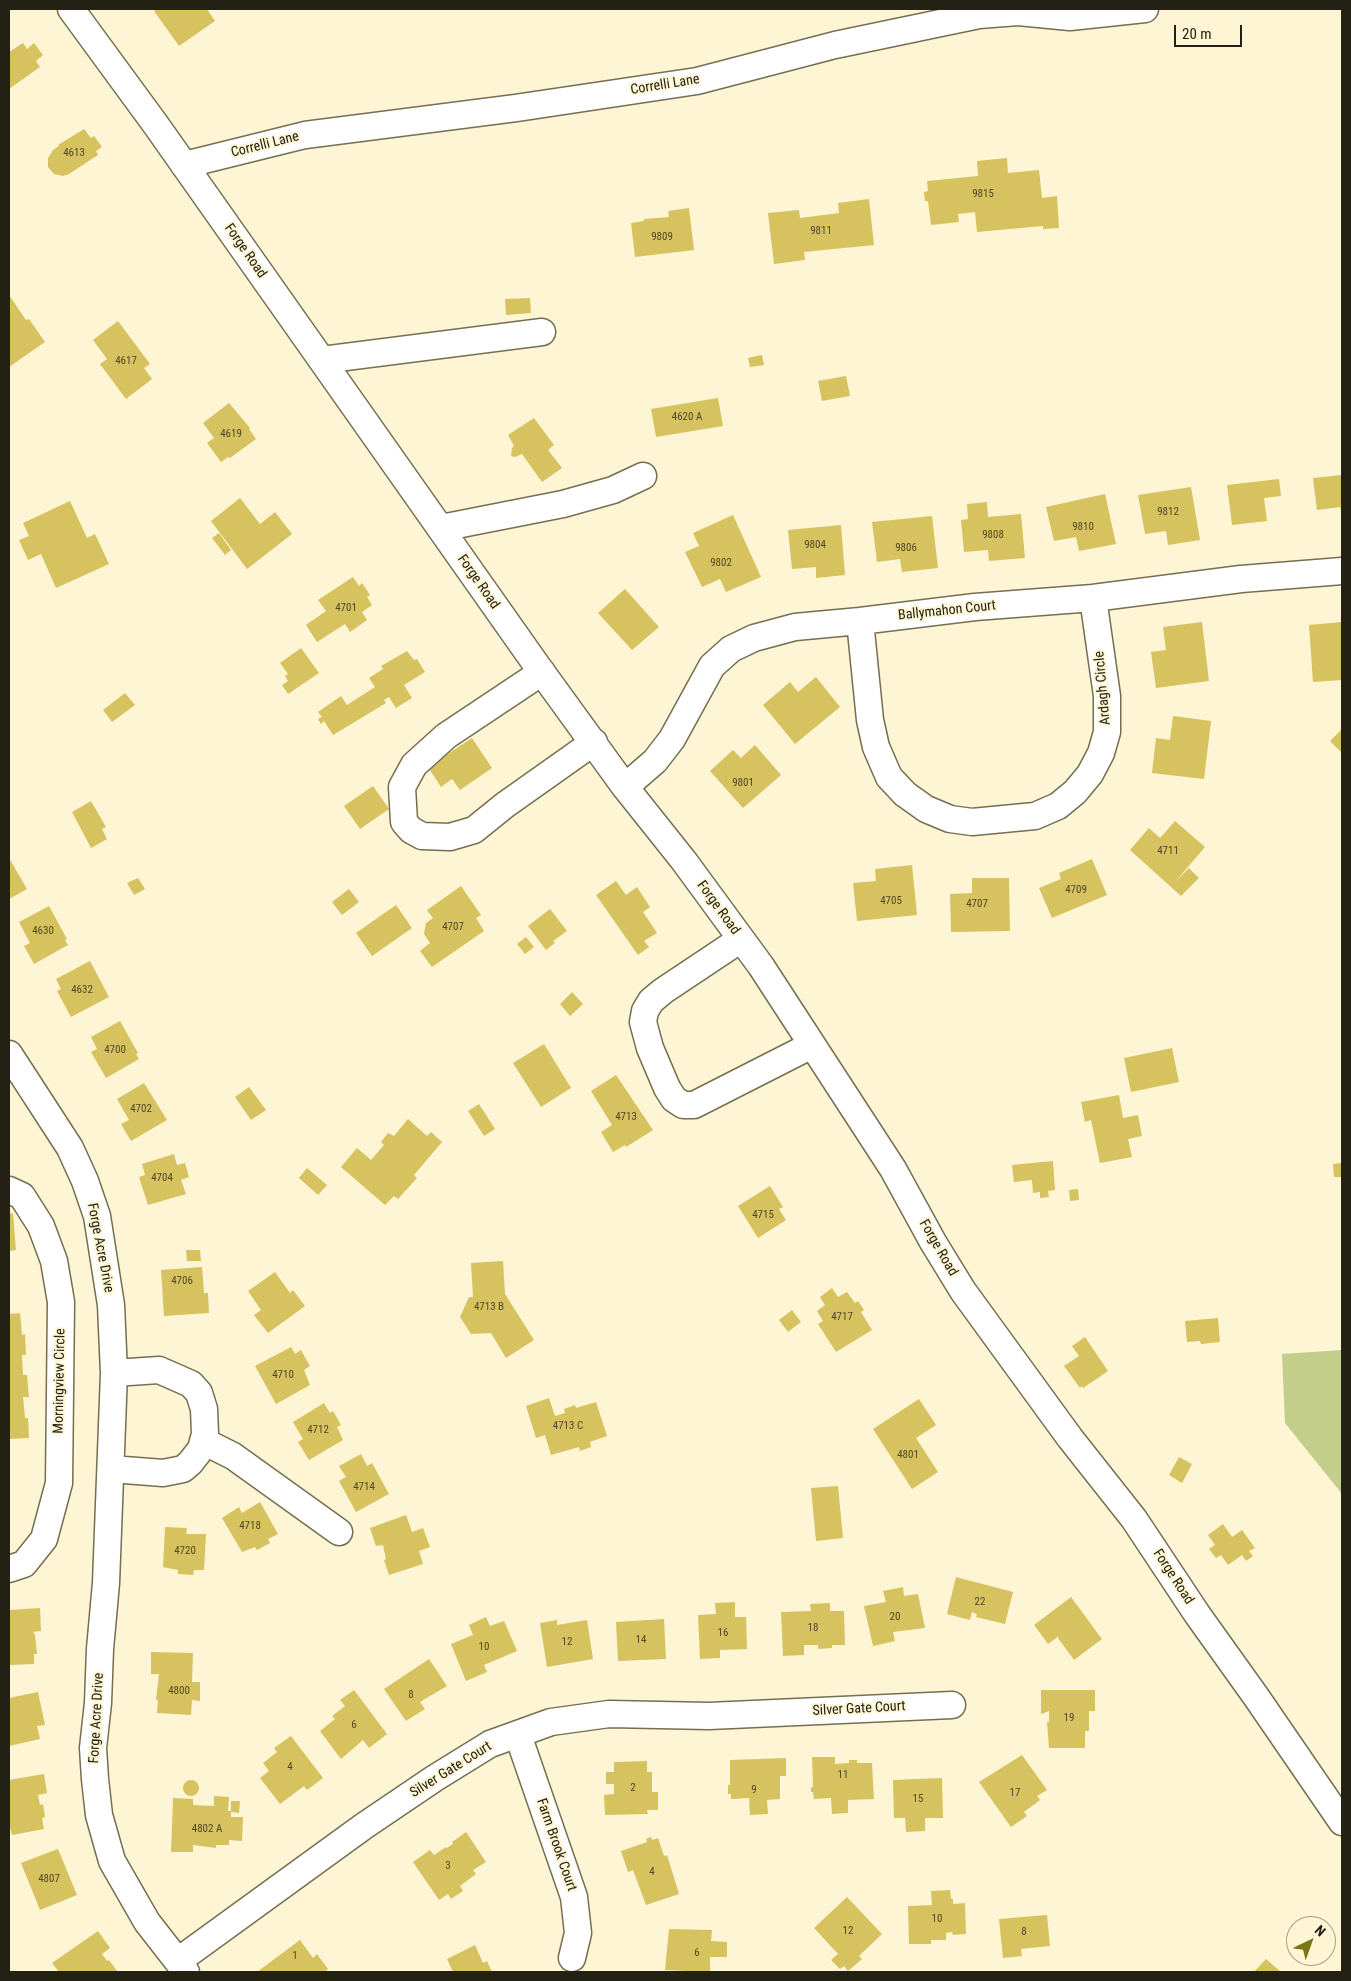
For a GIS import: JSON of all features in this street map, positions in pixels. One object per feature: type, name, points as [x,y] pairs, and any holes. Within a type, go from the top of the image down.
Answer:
[{"type":"street","name":"Forge Road","points":[[71,9],[184,165],[542,672],[625,787],[684,861],[761,966],[893,1169],[933,1242],[963,1291],[1070,1438],[1134,1519],[1196,1614],[1257,1698],[1342,1822]]},
{"type":"street","name":"Correlli Lane","points":[[184,165],[305,135],[516,108],[697,81],[835,45],[980,15],[1018,12],[1070,17],[1145,9]]},
{"type":"street","points":[[322,360],[542,332]]},
{"type":"street","points":[[441,528],[563,504],[613,490],[643,476]]},
{"type":"street","name":"Ballymahon Court","points":[[625,787],[655,762],[712,666],[731,649],[754,638],[795,627],[975,607],[1094,598],[1241,580],[1342,571]]},
{"type":"street","name":"Ardagh Circle","points":[[860,621],[870,720],[876,747],[889,777],[905,794],[926,810],[950,819],[972,822],[1035,816],[1058,806],[1075,792],[1090,774],[1101,753],[1107,732],[1107,696],[1094,598]]},
{"type":"street","points":[[542,672],[446,736],[414,765],[402,787],[404,822],[422,836],[450,837],[474,830],[505,805],[594,742]]},
{"type":"street","points":[[741,939],[663,991],[651,1001],[645,1011],[643,1022],[650,1048],[667,1088],[674,1099],[684,1105],[694,1105],[812,1045]]},
{"type":"street","name":"Forge Acre Drive","points":[[12,1066],[70,1148],[85,1181],[97,1216],[111,1305],[114,1374],[106,1582],[93,1748],[99,1815],[112,1861],[147,1922],[182,1967]]},
{"type":"street","name":"Morningview Circle","points":[[9,1190],[22,1196],[42,1226],[54,1261],[62,1302],[59,1483],[44,1539],[24,1564],[9,1570]]},
{"type":"street","points":[[111,1469],[162,1472],[183,1469],[190,1464],[201,1449],[205,1434],[204,1409],[199,1392],[191,1384],[159,1370],[114,1374]]},
{"type":"street","points":[[203,1441],[233,1456],[339,1532]]},
{"type":"street","name":"Silver Gate Court","points":[[182,1967],[364,1826],[436,1778],[490,1744],[551,1722],[608,1714],[710,1716],[952,1705]]},
{"type":"street","name":"Farm Brook Court","points":[[518,1735],[574,1897],[578,1933],[572,1958]]},
{"type":"green space","points":[[1342,1350],[1342,1494],[1285,1423],[1282,1354]]},
{"type":"building","points":[[158,9],[207,9],[215,21],[179,46],[154,11]]},
{"type":"building","points":[[23,43],[27,49],[34,43],[43,55],[36,61],[40,67],[9,89],[9,52]]},
{"type":"building","points":[[84,129],[91,138],[94,136],[102,147],[96,151],[98,155],[69,174],[63,176],[54,174],[48,167],[48,158],[53,150]]},
{"type":"building","points":[[1007,158],[1008,173],[1039,170],[1042,198],[1057,196],[1059,228],[1043,229],[1043,226],[977,232],[975,212],[958,214],[959,222],[931,225],[928,201],[925,201],[924,192],[928,191],[927,181],[978,176],[977,161]]},
{"type":"building","points":[[869,199],[874,245],[804,252],[805,260],[774,264],[768,213],[799,210],[800,218],[839,213],[838,203]]},
{"type":"building","points":[[689,208],[694,250],[635,257],[631,223],[644,221],[644,219],[669,217],[668,211]]},
{"type":"building","points":[[9,295],[26,320],[29,319],[45,342],[9,367]]},
{"type":"building","points":[[530,298],[531,313],[506,315],[505,299]]},
{"type":"building","points":[[118,321],[150,364],[144,368],[152,379],[126,399],[100,364],[107,359],[93,340]]},
{"type":"building","points":[[762,355],[764,365],[750,367],[748,358]]},
{"type":"building","points":[[846,376],[850,396],[822,401],[818,381]]},
{"type":"building","points":[[718,398],[723,426],[656,437],[651,409]]},
{"type":"building","points":[[229,403],[250,428],[256,439],[230,458],[228,457],[221,462],[207,443],[214,438],[203,423]]},
{"type":"building","points":[[534,418],[554,445],[548,450],[562,468],[542,482],[522,454],[515,457],[511,456],[514,446],[508,435]]},
{"type":"building","points":[[1342,475],[1342,514],[1340,507],[1317,510],[1313,478]]},
{"type":"building","points":[[1279,479],[1281,496],[1264,498],[1267,521],[1232,525],[1227,485]]},
{"type":"building","points":[[1191,487],[1200,540],[1168,545],[1166,531],[1145,534],[1138,495]]},
{"type":"building","points":[[1105,494],[1116,544],[1079,551],[1076,537],[1054,541],[1046,507]]},
{"type":"building","points":[[240,498],[260,524],[275,512],[292,534],[247,569],[211,521]]},
{"type":"building","points":[[70,501],[87,538],[95,534],[109,564],[56,588],[41,554],[28,560],[19,540],[29,536],[23,523]]},
{"type":"building","points":[[987,502],[988,517],[1021,514],[1025,558],[989,561],[988,550],[964,552],[961,520],[968,519],[967,504]]},
{"type":"building","points":[[733,515],[761,577],[726,592],[720,579],[702,587],[685,552],[699,546],[693,533]]},
{"type":"building","points":[[932,516],[938,568],[902,572],[900,559],[877,562],[872,522]]},
{"type":"building","points":[[841,525],[845,575],[816,578],[816,567],[792,569],[788,530]]},
{"type":"building","points":[[219,533],[231,550],[225,555],[212,538]]},
{"type":"building","points":[[353,577],[359,586],[362,583],[370,595],[367,597],[372,605],[362,612],[367,620],[350,632],[345,624],[317,642],[306,625],[326,611],[318,600]]},
{"type":"building","points":[[625,589],[659,627],[632,650],[598,613]]},
{"type":"building","points":[[1202,622],[1209,681],[1156,688],[1151,652],[1166,650],[1163,627]]},
{"type":"building","points":[[1342,622],[1342,680],[1313,682],[1309,625]]},
{"type":"building","points":[[301,648],[319,673],[288,694],[282,685],[288,681],[285,676],[288,674],[280,663]]},
{"type":"building","points":[[407,651],[414,660],[417,659],[425,672],[404,685],[412,698],[396,708],[389,697],[384,700],[386,703],[333,735],[324,721],[321,724],[318,719],[322,717],[318,712],[341,696],[347,705],[375,687],[369,678],[383,669],[381,666]]},
{"type":"building","points":[[816,677],[840,707],[795,744],[763,705],[790,682],[798,692]]},
{"type":"building","points":[[125,693],[135,705],[112,722],[103,710]]},
{"type":"building","points":[[1173,716],[1211,721],[1204,779],[1152,773],[1156,738],[1170,740]]},
{"type":"building","points":[[1342,729],[1342,753],[1330,741]]},
{"type":"building","points":[[472,738],[492,768],[460,790],[452,779],[441,787],[428,767]]},
{"type":"building","points":[[755,745],[781,775],[743,808],[710,771],[733,750],[741,758]]},
{"type":"building","points":[[373,786],[389,809],[360,829],[344,806]]},
{"type":"building","points":[[91,801],[106,827],[102,829],[107,839],[91,848],[72,812]]},
{"type":"building","points":[[1175,821],[1205,847],[1175,882],[1189,868],[1199,878],[1181,896],[1130,850],[1149,828],[1160,838]]},
{"type":"building","points":[[9,858],[27,889],[9,899]]},
{"type":"building","points":[[1092,859],[1107,895],[1052,918],[1039,888],[1061,879],[1059,873]]},
{"type":"building","points":[[912,865],[917,915],[857,921],[853,883],[876,881],[875,869]]},
{"type":"building","points":[[138,878],[145,889],[134,895],[127,883]]},
{"type":"building","points":[[972,878],[1009,878],[1010,931],[951,932],[950,894],[972,893]]},
{"type":"building","points":[[616,881],[626,895],[637,887],[650,907],[643,912],[657,933],[644,941],[649,947],[638,955],[596,895]]},
{"type":"building","points":[[461,886],[481,915],[476,918],[484,931],[432,967],[420,951],[430,943],[424,934],[426,923],[433,918],[427,910]]},
{"type":"building","points":[[349,889],[359,902],[342,915],[332,902]]},
{"type":"building","points":[[396,905],[412,928],[372,956],[356,933]]},
{"type":"building","points":[[49,906],[67,939],[65,940],[68,945],[34,964],[24,946],[30,943],[19,922]]},
{"type":"building","points":[[550,909],[567,931],[553,941],[555,943],[546,950],[528,926]]},
{"type":"building","points":[[526,937],[534,947],[525,954],[517,944]]},
{"type":"building","points":[[90,961],[109,997],[71,1017],[57,991],[61,989],[56,979]]},
{"type":"building","points":[[572,992],[583,1004],[570,1016],[560,1004]]},
{"type":"building","points":[[120,1021],[138,1053],[136,1054],[139,1059],[106,1078],[91,1052],[97,1049],[91,1037]]},
{"type":"building","points":[[544,1044],[571,1088],[541,1107],[513,1063]]},
{"type":"building","points":[[1172,1048],[1179,1082],[1131,1092],[1124,1058]]},
{"type":"building","points":[[616,1075],[653,1130],[626,1147],[625,1145],[613,1152],[601,1132],[612,1125],[591,1091]]},
{"type":"building","points":[[144,1083],[167,1120],[131,1141],[121,1124],[129,1120],[117,1099]]},
{"type":"building","points":[[249,1087],[266,1110],[251,1120],[235,1097]]},
{"type":"building","points":[[1119,1095],[1123,1118],[1138,1115],[1142,1136],[1128,1139],[1132,1157],[1100,1163],[1091,1120],[1085,1122],[1081,1102]]},
{"type":"building","points":[[479,1104],[495,1129],[484,1136],[468,1111]]},
{"type":"building","points":[[408,1119],[427,1136],[431,1132],[442,1142],[414,1175],[417,1178],[398,1199],[394,1196],[385,1205],[341,1167],[357,1148],[371,1160],[384,1145],[381,1142],[388,1133],[394,1136]]},
{"type":"building","points":[[174,1154],[177,1165],[185,1163],[189,1177],[181,1180],[186,1194],[148,1205],[139,1177],[145,1175],[142,1164]]},
{"type":"building","points":[[1053,1161],[1055,1190],[1048,1191],[1049,1197],[1040,1198],[1040,1192],[1033,1193],[1032,1180],[1014,1182],[1012,1165]]},
{"type":"building","points":[[1342,1163],[1342,1177],[1334,1177],[1333,1164]]},
{"type":"building","points":[[307,1168],[327,1185],[318,1195],[299,1178]]},
{"type":"building","points":[[770,1186],[783,1207],[779,1209],[786,1220],[758,1238],[738,1206]]},
{"type":"building","points":[[1078,1189],[1079,1200],[1070,1201],[1069,1190]]},
{"type":"building","points":[[13,1213],[16,1250],[9,1251],[9,1214]]},
{"type":"building","points":[[186,1250],[200,1250],[201,1261],[187,1261]]},
{"type":"building","points":[[503,1261],[505,1294],[534,1340],[506,1358],[491,1333],[471,1334],[460,1317],[469,1297],[473,1297],[471,1263]]},
{"type":"building","points":[[202,1267],[204,1293],[208,1293],[209,1313],[164,1316],[161,1270]]},
{"type":"building","points":[[275,1272],[290,1293],[293,1290],[305,1306],[268,1333],[254,1315],[261,1310],[248,1291]]},
{"type":"building","points":[[832,1288],[838,1297],[847,1292],[855,1303],[858,1301],[864,1310],[861,1312],[872,1330],[836,1352],[818,1324],[823,1321],[817,1311],[825,1305],[820,1297]]},
{"type":"building","points":[[792,1310],[801,1322],[788,1332],[779,1320]]},
{"type":"building","points":[[20,1313],[22,1335],[25,1334],[26,1355],[22,1355],[23,1375],[27,1375],[29,1397],[23,1397],[25,1418],[28,1418],[29,1438],[9,1439],[9,1314]]},
{"type":"building","points":[[1218,1318],[1220,1342],[1201,1344],[1200,1341],[1187,1342],[1185,1321]]},
{"type":"building","points":[[1085,1337],[1108,1371],[1083,1388],[1082,1386],[1080,1388],[1064,1366],[1079,1356],[1072,1346]]},
{"type":"building","points":[[291,1347],[295,1354],[301,1350],[310,1366],[304,1370],[310,1385],[276,1404],[255,1366]]},
{"type":"building","points":[[549,1398],[555,1416],[565,1413],[564,1409],[575,1405],[576,1408],[596,1402],[607,1436],[590,1442],[591,1447],[580,1451],[579,1447],[551,1455],[545,1435],[536,1438],[526,1406]]},
{"type":"building","points":[[919,1399],[936,1425],[916,1438],[938,1472],[912,1489],[873,1429]]},
{"type":"building","points":[[324,1403],[330,1413],[333,1411],[341,1425],[337,1427],[343,1440],[309,1460],[298,1442],[303,1439],[293,1422]]},
{"type":"building","points":[[361,1454],[367,1466],[372,1463],[389,1494],[356,1512],[339,1481],[346,1477],[339,1466]]},
{"type":"building","points":[[1179,1457],[1192,1464],[1182,1483],[1169,1475]]},
{"type":"building","points":[[838,1486],[843,1538],[816,1541],[811,1488]]},
{"type":"building","points":[[260,1502],[278,1534],[268,1539],[270,1543],[257,1550],[255,1547],[242,1552],[222,1518],[239,1507],[242,1513]]},
{"type":"building","points":[[406,1515],[412,1532],[423,1528],[430,1547],[419,1551],[423,1564],[389,1575],[384,1560],[386,1559],[383,1545],[376,1546],[370,1528]]},
{"type":"building","points":[[1223,1524],[1232,1537],[1242,1530],[1255,1548],[1249,1551],[1253,1556],[1246,1561],[1242,1555],[1228,1565],[1221,1555],[1216,1558],[1209,1549],[1215,1545],[1208,1535]]},
{"type":"building","points":[[165,1527],[187,1528],[186,1534],[206,1534],[204,1570],[194,1570],[193,1575],[178,1574],[178,1570],[163,1567]]},
{"type":"building","points":[[956,1577],[1013,1592],[1005,1624],[976,1617],[977,1614],[972,1612],[970,1620],[947,1614]]},
{"type":"building","points":[[903,1587],[904,1596],[918,1594],[925,1628],[893,1632],[895,1641],[873,1646],[864,1606],[886,1602],[883,1591]]},
{"type":"building","points":[[1071,1597],[1102,1639],[1074,1660],[1058,1638],[1059,1636],[1048,1644],[1034,1625]]},
{"type":"building","points":[[735,1602],[735,1617],[746,1617],[747,1649],[720,1650],[720,1658],[700,1659],[698,1615],[716,1614],[715,1603]]},
{"type":"building","points":[[830,1603],[830,1611],[844,1611],[845,1645],[832,1645],[832,1648],[818,1649],[818,1645],[804,1645],[804,1655],[783,1656],[781,1612],[811,1611],[810,1604]]},
{"type":"building","points":[[40,1608],[41,1631],[33,1632],[35,1634],[37,1654],[34,1654],[34,1664],[9,1665],[9,1610]]},
{"type":"building","points":[[486,1617],[490,1626],[504,1621],[517,1651],[484,1665],[487,1672],[466,1681],[451,1644],[473,1635],[469,1625]]},
{"type":"building","points":[[664,1619],[666,1659],[618,1661],[616,1622]]},
{"type":"building","points":[[557,1620],[557,1625],[587,1620],[593,1659],[547,1667],[540,1623]]},
{"type":"building","points":[[151,1652],[193,1653],[192,1682],[200,1682],[200,1701],[192,1700],[191,1715],[157,1713],[158,1700],[156,1700],[159,1674],[151,1674]]},
{"type":"building","points":[[429,1659],[447,1686],[420,1702],[425,1709],[406,1721],[384,1689]]},
{"type":"building","points":[[354,1690],[387,1734],[369,1748],[363,1740],[341,1759],[320,1731],[335,1719],[332,1716],[345,1706],[340,1700]]},
{"type":"building","points":[[1041,1690],[1095,1690],[1095,1711],[1089,1711],[1089,1731],[1085,1731],[1085,1748],[1049,1748],[1047,1722],[1049,1722],[1049,1711],[1041,1714]]},
{"type":"building","points":[[38,1692],[45,1725],[37,1726],[40,1739],[9,1746],[9,1698]]},
{"type":"building","points":[[291,1736],[323,1778],[307,1790],[304,1786],[280,1804],[260,1778],[269,1771],[263,1763],[277,1752],[274,1748]]},
{"type":"building","points":[[1022,1755],[1047,1790],[1037,1796],[1040,1800],[1024,1812],[1027,1816],[1011,1827],[979,1782]]},
{"type":"building","points":[[812,1757],[835,1757],[835,1764],[849,1763],[849,1760],[857,1760],[857,1763],[872,1763],[874,1799],[848,1800],[848,1813],[832,1814],[831,1798],[814,1799],[813,1792],[811,1792],[811,1787],[813,1787]]},
{"type":"building","points":[[786,1758],[786,1776],[780,1776],[780,1799],[767,1800],[768,1814],[750,1815],[749,1798],[731,1799],[731,1794],[728,1794],[730,1760]]},
{"type":"building","points":[[647,1761],[647,1772],[652,1772],[652,1792],[658,1792],[658,1810],[647,1810],[648,1814],[605,1815],[604,1795],[614,1794],[614,1784],[606,1784],[606,1772],[614,1772],[614,1762]]},
{"type":"building","points":[[44,1774],[47,1793],[38,1795],[40,1805],[43,1804],[45,1817],[42,1818],[44,1829],[12,1835],[9,1823],[9,1780]]},
{"type":"building","points":[[942,1778],[943,1818],[925,1818],[925,1831],[906,1832],[905,1818],[894,1818],[893,1780]]},
{"type":"building","points":[[191,1780],[197,1782],[199,1788],[197,1794],[191,1796],[185,1794],[183,1788],[185,1782]]},
{"type":"building","points":[[214,1796],[229,1797],[228,1811],[231,1811],[231,1817],[243,1817],[242,1841],[229,1840],[229,1845],[216,1845],[216,1848],[193,1845],[193,1852],[171,1852],[173,1798],[193,1799],[193,1805],[214,1806]]},
{"type":"building","points":[[231,1801],[240,1801],[239,1813],[231,1812]]},
{"type":"building","points":[[466,1832],[486,1862],[473,1870],[476,1874],[460,1886],[463,1891],[451,1899],[448,1894],[439,1900],[413,1862],[430,1850],[434,1855],[447,1848]]},
{"type":"building","points":[[651,1837],[652,1840],[658,1838],[664,1856],[667,1855],[679,1894],[646,1905],[633,1870],[628,1872],[621,1851],[647,1842],[646,1839]]},
{"type":"building","points":[[58,1849],[77,1895],[40,1910],[21,1863]]},
{"type":"building","points":[[950,1890],[953,1904],[965,1903],[966,1934],[953,1935],[952,1932],[946,1933],[946,1940],[931,1940],[931,1944],[909,1944],[908,1906],[932,1905],[931,1891]]},
{"type":"building","points":[[847,1897],[882,1934],[859,1956],[862,1959],[848,1971],[844,1966],[840,1969],[831,1960],[838,1954],[814,1928]]},
{"type":"building","points":[[1047,1915],[1050,1946],[1021,1949],[1022,1956],[1003,1958],[999,1919]]},
{"type":"building","points":[[669,1929],[712,1930],[711,1941],[727,1942],[727,1957],[710,1957],[710,1972],[665,1970]]},
{"type":"building","points":[[98,1931],[110,1948],[102,1954],[117,1971],[59,1972],[52,1963]]},
{"type":"building","points":[[300,1940],[313,1958],[317,1954],[328,1969],[324,1972],[257,1972]]},
{"type":"building","points":[[475,1945],[483,1963],[487,1961],[492,1972],[453,1972],[447,1959]]},
{"type":"building","points":[[1266,1959],[1281,1972],[1254,1972]]}]
